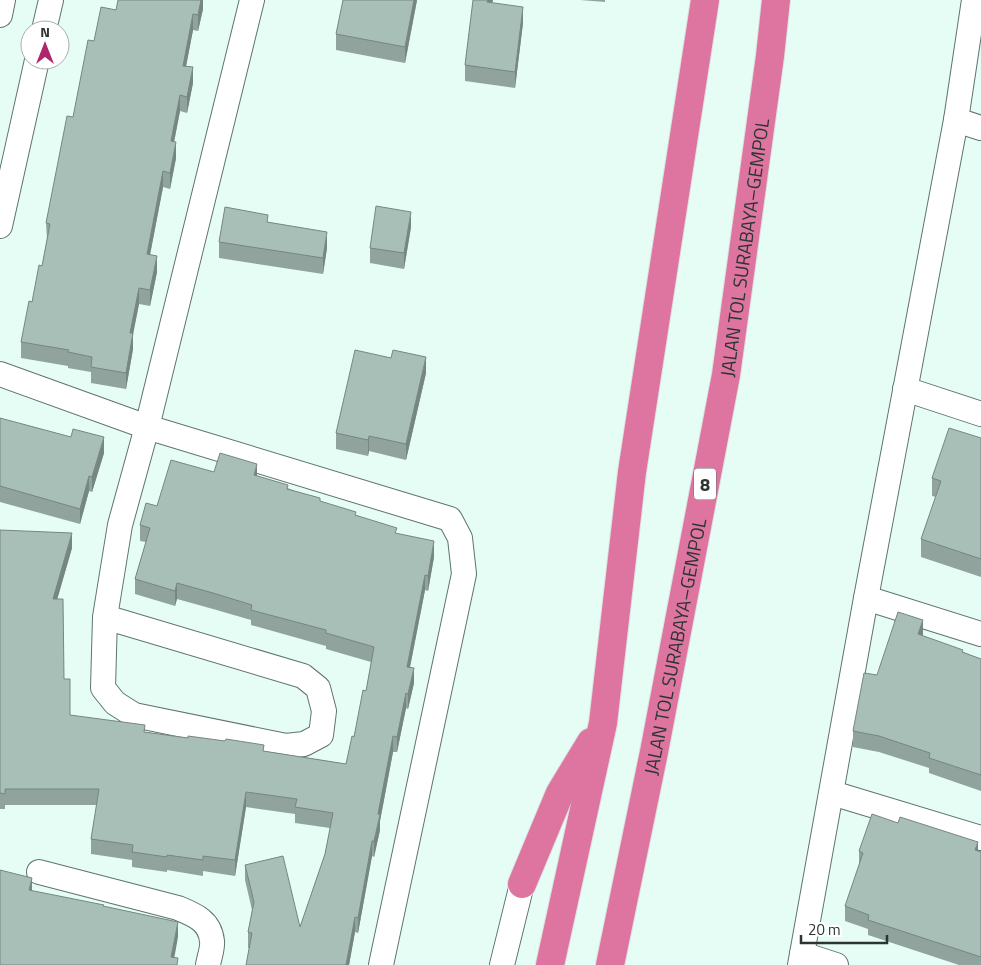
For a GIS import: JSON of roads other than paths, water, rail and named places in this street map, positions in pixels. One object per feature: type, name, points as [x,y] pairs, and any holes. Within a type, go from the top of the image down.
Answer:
[{"type":"highway","points":[[550,965],[603,723],[632,472],[705,0]]},
{"type":"highway","name":"JALAN TOL SURABAYA–GEMPOL","points":[[610,965],[654,752],[726,375],[769,66],[776,0]]},
{"type":"highway","points":[[522,884],[560,793],[603,723]]},
{"type":"street","points":[[0,15],[3,0]]},
{"type":"street","points":[[46,20],[50,0]]},
{"type":"street","points":[[105,617],[303,676],[318,688],[324,711],[321,735],[304,744],[286,746],[134,714],[115,703],[103,688],[105,617],[120,524],[147,427],[252,0]]},
{"type":"street","points":[[836,965],[801,959],[904,388],[956,120],[974,0]]},
{"type":"street","points":[[0,226],[35,70]]},
{"type":"street","points":[[956,120],[981,128]]},
{"type":"street","points":[[0,374],[147,427],[450,519],[460,538],[464,574],[381,965]]},
{"type":"street","points":[[904,388],[981,414]]},
{"type":"street","points":[[866,598],[981,634]]},
{"type":"street","points":[[832,793],[981,838]]},
{"type":"street","points":[[39,872],[178,908],[194,914],[207,925],[212,942],[208,965]]},
{"type":"street","points":[[502,965],[522,884]]}]
